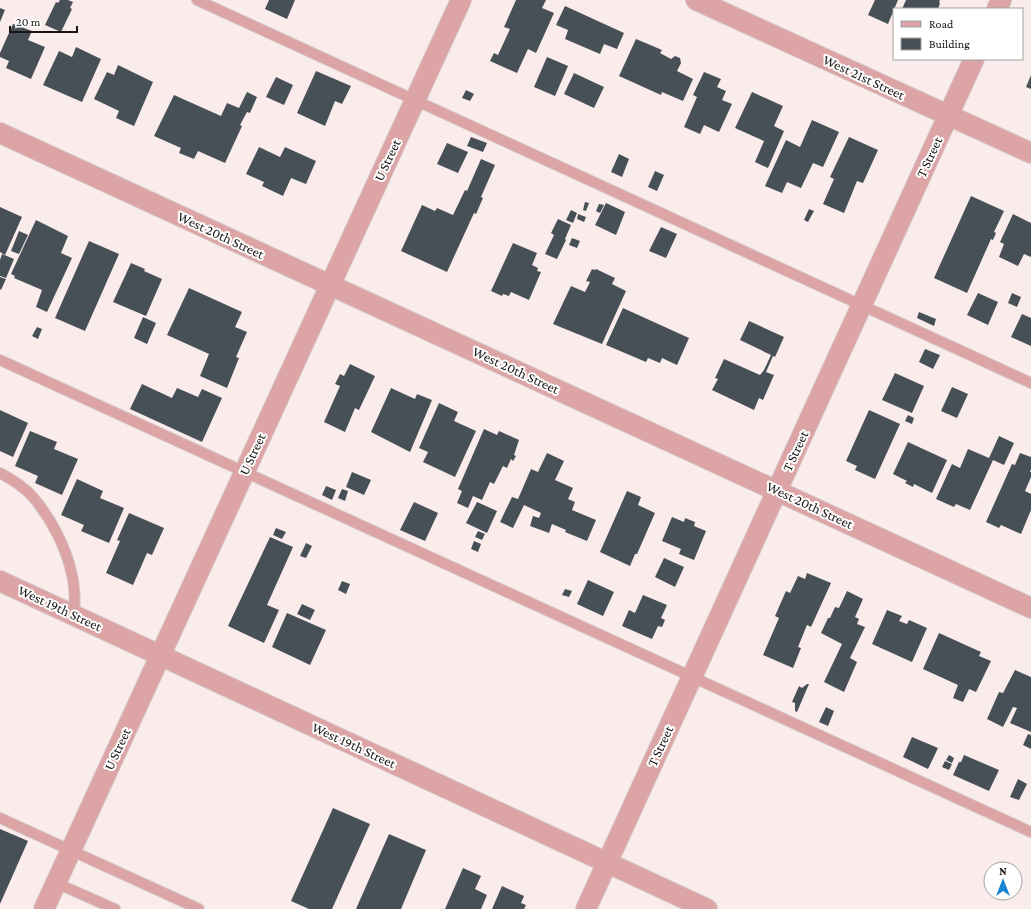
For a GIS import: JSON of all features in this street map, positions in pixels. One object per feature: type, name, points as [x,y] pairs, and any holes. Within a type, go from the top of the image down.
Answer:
[{"type":"street","name":"U Street","points":[[44,909],[461,0]]},
{"type":"street","name":"West 21st Street","points":[[696,0],[1031,153]]},
{"type":"street","name":"T Street","points":[[586,909],[974,60]]},
{"type":"street","name":"West 20th Street","points":[[0,133],[1031,608]]},
{"type":"street","name":"West 19th Street","points":[[0,581],[707,909]]},
{"type":"lane","points":[[197,0],[1031,383]]},
{"type":"lane","points":[[0,360],[1031,832]]},
{"type":"lane","points":[[0,473],[31,495],[50,520],[64,548],[73,576],[75,598],[74,615]]},
{"type":"lane","points":[[0,818],[199,909]]},
{"type":"lane","points":[[56,883],[115,909]]},
{"type":"building","points":[[60,0],[68,0],[73,2],[70,8],[72,9],[61,32],[45,25],[56,2],[58,3]]},
{"type":"building","points":[[269,0],[295,0],[287,19],[265,9]]},
{"type":"building","points":[[516,0],[546,0],[542,8],[554,13],[536,53],[528,49],[517,73],[490,61],[494,53],[498,55],[510,29],[504,27]]},
{"type":"building","points":[[875,0],[898,0],[895,8],[893,8],[888,24],[868,15]]},
{"type":"building","points":[[906,0],[940,0],[938,8],[902,8]]},
{"type":"building","points":[[565,6],[624,33],[617,49],[604,44],[600,54],[565,39],[568,30],[556,25]]},
{"type":"building","points":[[0,8],[5,10],[0,22]]},
{"type":"building","points":[[13,24],[32,31],[28,40],[45,47],[31,79],[6,68],[9,61],[0,57],[0,53]]},
{"type":"building","points":[[636,39],[662,50],[660,53],[671,59],[675,56],[680,58],[681,63],[677,71],[693,79],[683,101],[662,92],[661,95],[619,76]]},
{"type":"building","points":[[76,47],[101,59],[82,102],[43,85],[59,51],[72,57]]},
{"type":"building","points":[[547,57],[568,66],[555,96],[534,87]]},
{"type":"building","points":[[118,65],[153,82],[134,126],[116,118],[119,111],[94,99],[107,72],[114,75]]},
{"type":"building","points":[[316,71],[351,86],[342,104],[335,101],[325,126],[297,113]]},
{"type":"building","points":[[704,72],[721,79],[717,87],[726,91],[722,100],[732,104],[719,132],[704,125],[700,134],[684,127],[697,97],[693,95]]},
{"type":"building","points":[[574,73],[604,87],[594,108],[564,94]]},
{"type":"building","points":[[1031,75],[1031,89],[1026,87]]},
{"type":"building","points":[[276,77],[293,85],[284,105],[266,97]]},
{"type":"building","points":[[466,90],[474,94],[470,101],[462,98]]},
{"type":"building","points":[[247,92],[257,97],[250,113],[247,112],[240,125],[242,126],[225,163],[198,151],[194,159],[179,153],[181,148],[154,136],[174,95],[221,116],[227,103],[239,108]]},
{"type":"building","points":[[752,92],[783,106],[774,126],[784,131],[768,168],[755,162],[764,141],[735,128]]},
{"type":"building","points":[[812,120],[839,132],[823,167],[813,163],[801,188],[787,182],[782,193],[765,186],[786,140],[800,147]]},
{"type":"building","points":[[471,137],[487,143],[483,152],[467,146]]},
{"type":"building","points":[[849,137],[878,150],[863,183],[857,181],[844,213],[823,204],[834,179],[830,177]]},
{"type":"building","points":[[447,143],[468,152],[458,173],[437,164]]},
{"type":"building","points":[[259,147],[280,157],[285,147],[316,161],[306,184],[291,178],[283,196],[262,186],[264,182],[246,174]]},
{"type":"building","points":[[619,154],[629,159],[622,177],[611,172]]},
{"type":"building","points":[[481,159],[495,165],[481,197],[483,198],[476,214],[474,213],[447,272],[401,251],[422,205],[435,211],[437,208],[453,215],[465,190],[467,191]]},
{"type":"building","points":[[655,171],[664,175],[657,191],[648,187]]},
{"type":"building","points":[[971,196],[1004,211],[994,232],[996,233],[993,240],[991,239],[967,293],[934,278]]},
{"type":"building","points":[[585,202],[589,203],[586,211],[583,210]]},
{"type":"building","points":[[606,203],[625,212],[616,235],[595,225]]},
{"type":"building","points":[[599,204],[604,205],[600,213],[596,211]]},
{"type":"building","points":[[0,207],[22,217],[5,255],[0,252]]},
{"type":"building","points":[[809,209],[814,211],[808,222],[804,220]]},
{"type":"building","points":[[571,210],[577,213],[573,223],[566,220]]},
{"type":"building","points":[[578,214],[586,217],[584,222],[577,219]]},
{"type":"building","points":[[1013,214],[1031,223],[1031,257],[1024,254],[1018,266],[999,257],[1004,244],[1000,242]]},
{"type":"building","points":[[558,219],[571,225],[557,259],[545,254],[554,235],[551,233]]},
{"type":"building","points":[[36,220],[68,236],[61,253],[72,258],[47,312],[36,307],[42,290],[14,278],[15,276],[11,274]]},
{"type":"building","points":[[661,227],[677,234],[666,258],[649,251]]},
{"type":"building","points":[[19,231],[28,235],[19,254],[11,251]]},
{"type":"building","points":[[572,238],[580,241],[577,248],[569,245]]},
{"type":"building","points":[[89,241],[119,254],[85,331],[55,318]]},
{"type":"building","points":[[513,243],[537,253],[532,265],[538,268],[537,271],[541,272],[529,300],[511,292],[509,296],[503,294],[502,296],[491,291]]},
{"type":"building","points":[[2,254],[14,259],[6,278],[0,276],[0,260]]},
{"type":"building","points":[[131,263],[162,279],[146,316],[113,302]]},
{"type":"building","points":[[592,269],[596,269],[615,278],[612,284],[626,291],[602,344],[553,324],[571,286],[585,292],[590,282],[586,281]]},
{"type":"building","points":[[0,277],[6,279],[1,290],[0,289]]},
{"type":"building","points":[[189,288],[242,312],[235,327],[247,332],[236,357],[239,358],[227,388],[200,376],[209,354],[167,335]]},
{"type":"building","points":[[978,293],[998,302],[988,325],[967,315]]},
{"type":"building","points":[[1012,293],[1021,297],[1017,307],[1008,303]]},
{"type":"building","points":[[623,308],[689,338],[677,365],[662,358],[660,363],[648,358],[646,362],[606,345]]},
{"type":"building","points":[[919,312],[936,319],[934,326],[917,318]]},
{"type":"building","points":[[1022,314],[1031,318],[1031,346],[1011,337]]},
{"type":"building","points":[[143,317],[156,323],[147,344],[134,338]]},
{"type":"building","points":[[749,321],[784,337],[766,372],[774,375],[763,400],[759,398],[754,410],[712,390],[718,379],[715,378],[724,359],[760,375],[764,370],[771,355],[740,340]]},
{"type":"building","points":[[37,327],[42,329],[38,339],[32,336]]},
{"type":"building","points":[[925,349],[940,355],[933,369],[919,362]]},
{"type":"building","points":[[350,364],[375,376],[359,410],[355,408],[345,432],[324,422],[340,386],[335,384],[340,374],[344,376]]},
{"type":"building","points":[[895,373],[924,386],[912,413],[882,400]]},
{"type":"building","points":[[142,384],[172,398],[177,388],[198,397],[202,389],[222,398],[202,442],[130,409]]},
{"type":"building","points":[[952,387],[968,394],[957,418],[941,411]]},
{"type":"building","points":[[391,388],[415,399],[417,394],[432,400],[410,452],[371,432]]},
{"type":"building","points":[[439,403],[458,412],[454,421],[476,431],[455,477],[423,462],[428,452],[419,448]]},
{"type":"building","points":[[0,410],[28,423],[13,457],[0,451]]},
{"type":"building","points":[[869,410],[900,424],[875,479],[855,470],[857,466],[846,461]]},
{"type":"building","points":[[908,415],[914,418],[912,424],[905,421]]},
{"type":"building","points":[[484,429],[497,435],[499,431],[519,440],[514,455],[516,456],[513,461],[511,459],[507,468],[503,466],[494,484],[490,482],[482,500],[473,496],[468,508],[457,503],[462,491],[458,489]]},
{"type":"building","points":[[30,431],[57,442],[54,449],[78,459],[62,495],[35,483],[38,476],[15,466]]},
{"type":"building","points":[[999,436],[1014,443],[1004,465],[993,460],[970,510],[956,504],[954,507],[936,499],[952,464],[960,468],[968,449],[989,458]]},
{"type":"building","points":[[908,442],[947,460],[932,493],[914,484],[913,487],[905,483],[907,481],[893,474]]},
{"type":"building","points":[[547,453],[564,461],[555,480],[573,488],[568,499],[575,502],[572,510],[596,520],[587,541],[565,532],[566,530],[552,524],[549,533],[530,526],[533,516],[539,518],[541,513],[524,505],[513,528],[500,522],[512,497],[518,499],[531,469],[538,472]]},
{"type":"building","points":[[1020,453],[1031,457],[1031,477],[1025,491],[1031,494],[1031,510],[1021,534],[1001,525],[999,528],[986,522],[1012,464],[1015,465]]},
{"type":"building","points":[[352,472],[371,480],[364,495],[346,487]]},
{"type":"building","points":[[77,479],[103,491],[100,498],[124,508],[109,543],[81,531],[84,525],[61,515]]},
{"type":"building","points":[[326,486],[336,490],[332,500],[322,495]]},
{"type":"building","points":[[342,489],[348,491],[345,501],[338,498]]},
{"type":"building","points":[[627,491],[641,497],[638,505],[655,513],[637,554],[635,554],[630,566],[600,552]]},
{"type":"building","points":[[414,502],[438,513],[425,541],[400,530]]},
{"type":"building","points":[[477,502],[497,511],[487,533],[466,523]]},
{"type":"building","points":[[129,513],[164,528],[152,555],[147,553],[133,585],[106,573],[120,541],[117,540]]},
{"type":"building","points":[[672,517],[684,522],[685,518],[695,522],[694,526],[706,531],[694,560],[679,554],[681,549],[662,541]]},
{"type":"building","points":[[276,528],[286,532],[282,539],[273,535]]},
{"type":"building","points":[[478,531],[485,534],[482,540],[475,537]]},
{"type":"building","points":[[270,537],[293,547],[267,605],[279,610],[264,643],[228,626]]},
{"type":"building","points":[[474,541],[481,544],[478,552],[471,549]]},
{"type":"building","points":[[306,543],[312,546],[306,558],[300,556]]},
{"type":"building","points":[[664,558],[684,567],[675,587],[655,577]]},
{"type":"building","points":[[807,573],[831,583],[811,627],[807,625],[798,647],[801,648],[793,668],[763,655],[779,618],[775,616],[786,591],[790,593],[798,576],[805,579]]},
{"type":"building","points":[[588,580],[614,592],[603,616],[577,604]]},
{"type":"building","points":[[342,581],[350,584],[346,594],[338,590]]},
{"type":"building","points":[[565,589],[572,591],[569,597],[562,595]]},
{"type":"building","points":[[847,591],[863,599],[855,617],[859,619],[857,624],[865,627],[850,658],[857,662],[844,692],[824,682],[842,644],[821,633],[835,607],[839,608]]},
{"type":"building","points":[[643,595],[667,605],[661,618],[665,620],[662,627],[658,626],[652,639],[622,626],[629,610],[635,613]]},
{"type":"building","points":[[302,604],[315,610],[310,620],[297,614]]},
{"type":"building","points":[[887,610],[902,616],[899,621],[907,624],[909,620],[927,628],[912,662],[872,644]]},
{"type":"building","points":[[287,613],[326,630],[310,665],[272,647]]},
{"type":"building","points":[[939,633],[981,652],[979,656],[991,661],[976,692],[969,689],[963,702],[953,698],[958,685],[923,669]]},
{"type":"building","points":[[1015,670],[1031,677],[1031,732],[1010,723],[1017,708],[1013,707],[1003,727],[987,719],[999,692],[1003,693]]},
{"type":"building","points":[[809,684],[797,712],[795,711],[795,703],[792,702],[799,686],[802,688]]},
{"type":"building","points":[[826,707],[834,711],[828,726],[819,722]]},
{"type":"building","points":[[1028,734],[1031,735],[1031,749],[1023,745]]},
{"type":"building","points":[[912,737],[938,748],[928,769],[903,757]]},
{"type":"building","points":[[949,755],[954,758],[952,763],[946,760]]},
{"type":"building","points":[[964,755],[999,770],[989,791],[953,775]]},
{"type":"building","points":[[945,761],[952,764],[949,770],[942,767]]},
{"type":"building","points":[[1018,779],[1027,784],[1019,800],[1010,797]]},
{"type":"building","points":[[333,808],[370,824],[332,909],[309,909],[291,901]]},
{"type":"building","points":[[0,829],[28,841],[0,904]]},
{"type":"building","points":[[389,834],[426,850],[401,909],[356,909]]},
{"type":"building","points":[[463,868],[481,876],[475,889],[487,895],[481,909],[445,909]]},
{"type":"building","points":[[502,886],[524,896],[521,903],[526,905],[524,909],[492,909]]}]
